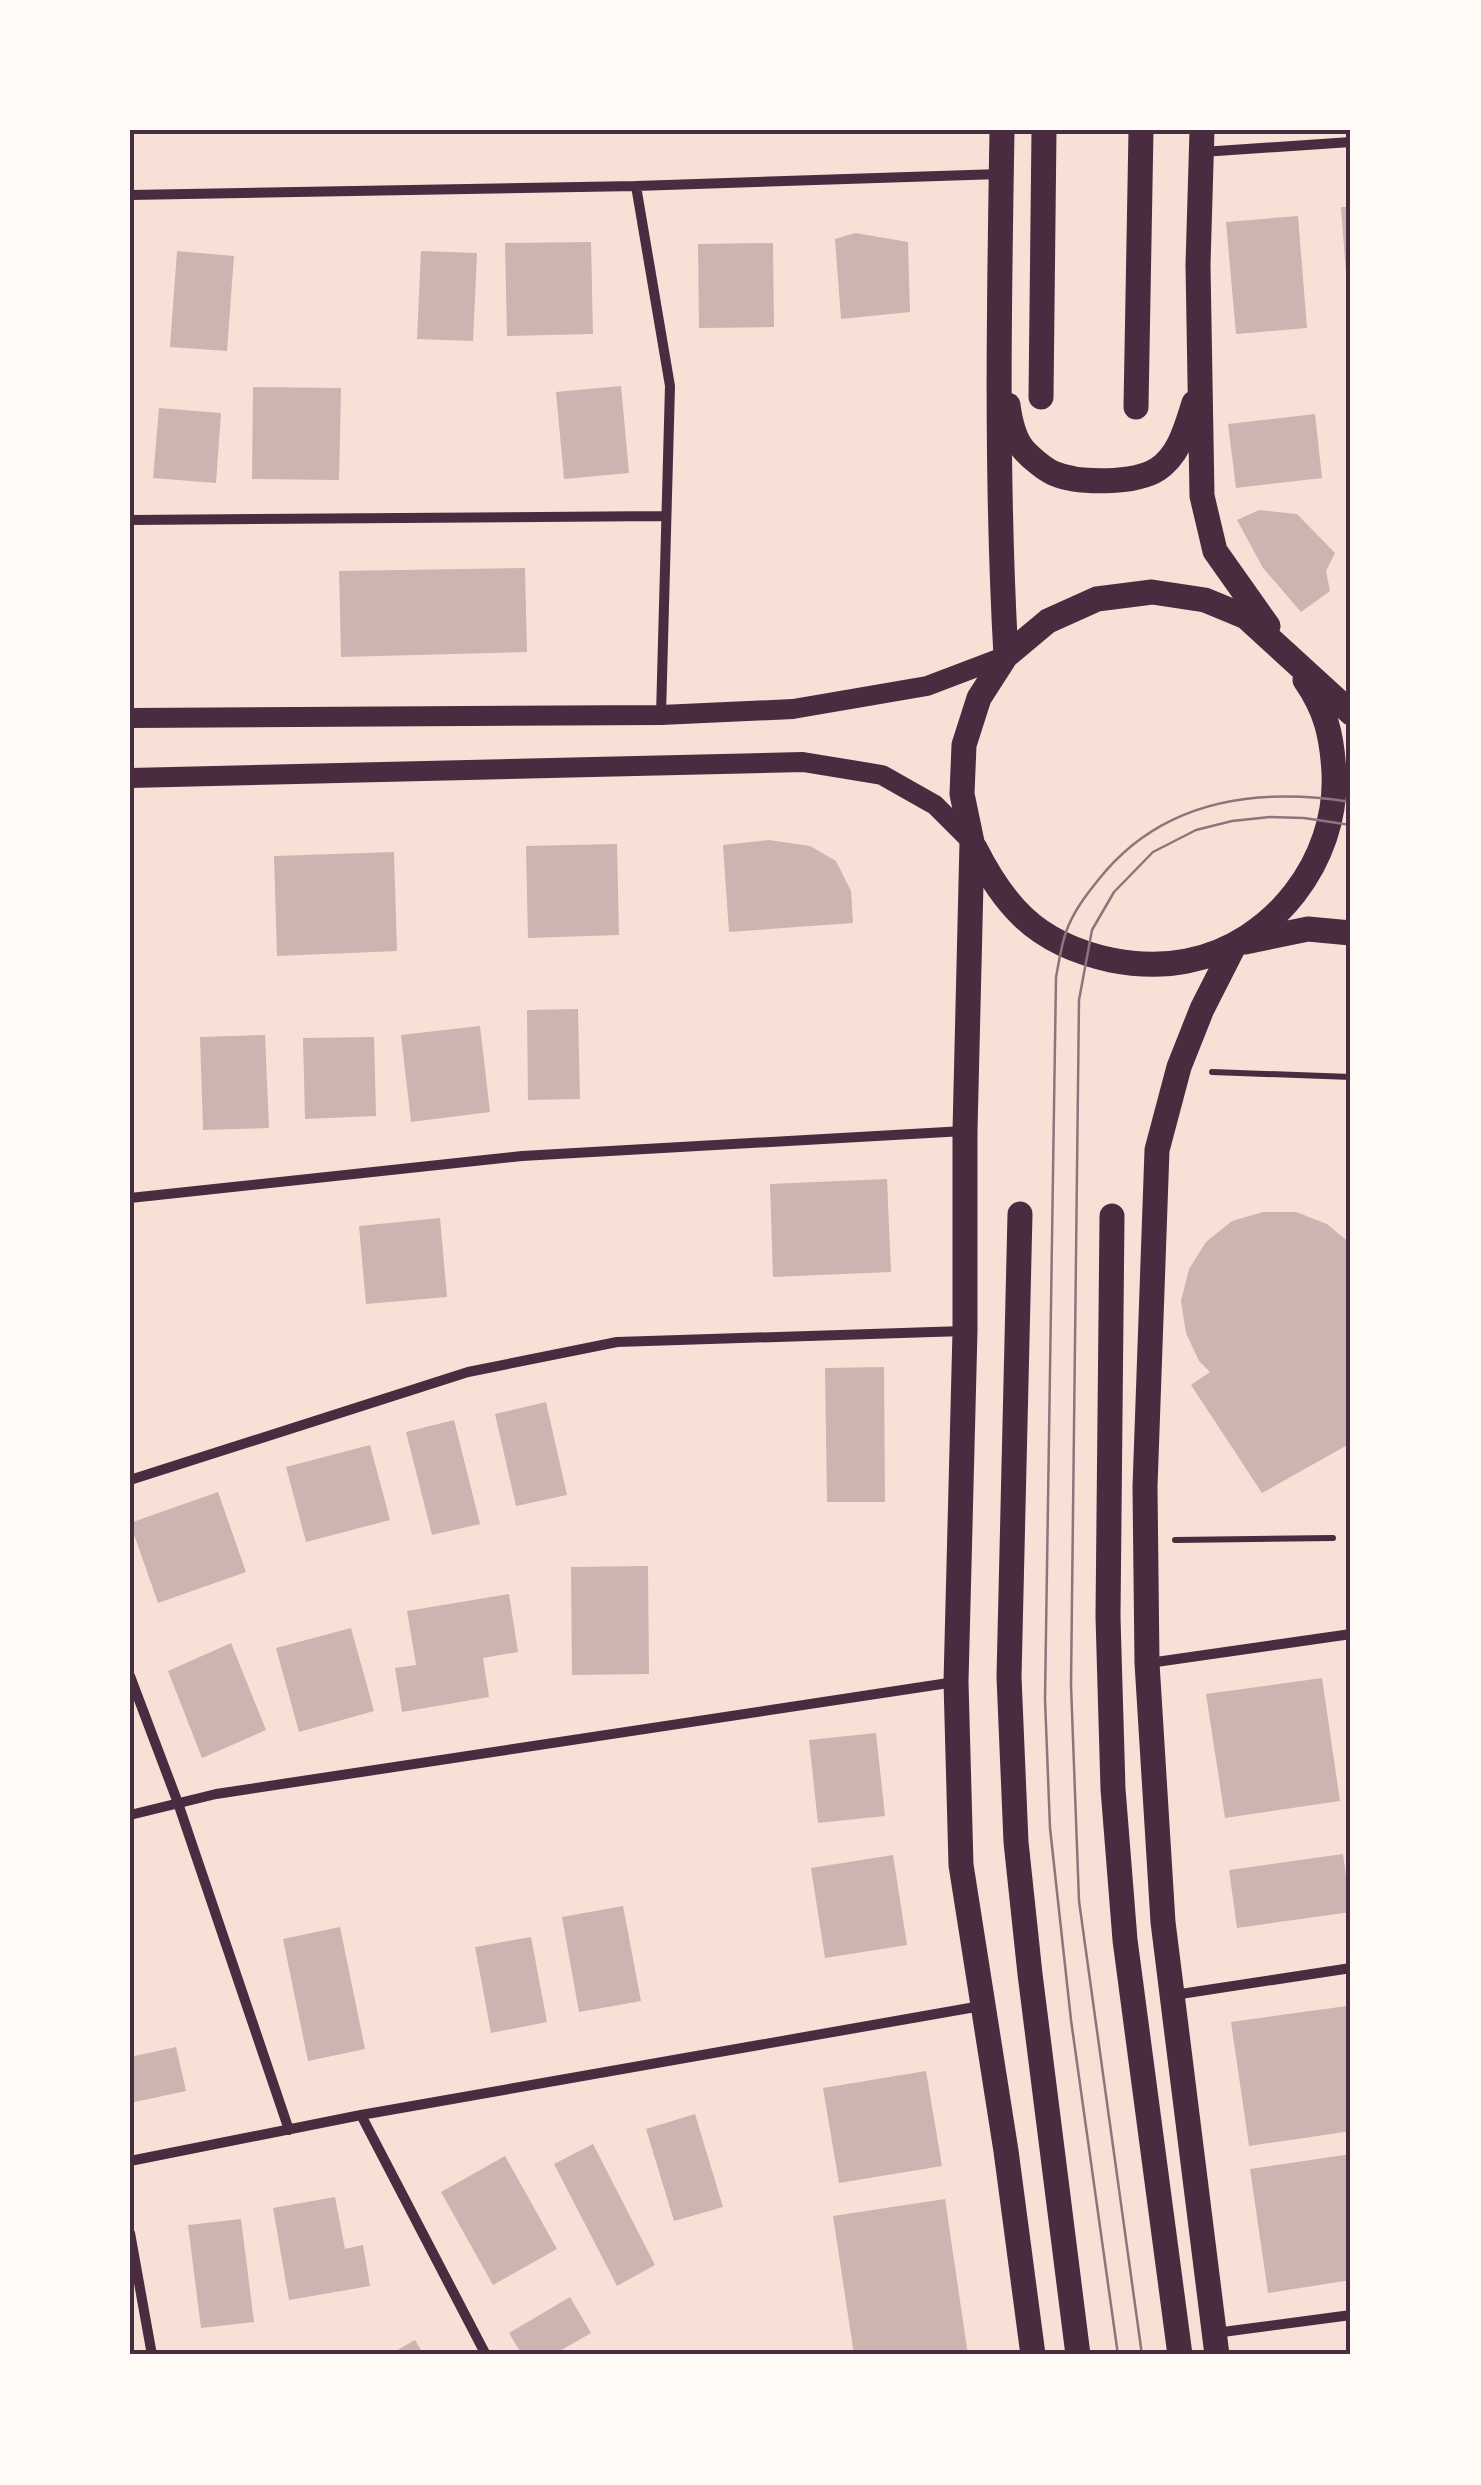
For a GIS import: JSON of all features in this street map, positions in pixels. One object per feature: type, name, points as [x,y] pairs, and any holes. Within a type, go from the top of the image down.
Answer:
[{"type":"main road","points":[[1002,130],[997,326],[1006,656]]},
{"type":"main road","points":[[1041,396],[1044,130]]},
{"type":"main road","points":[[1136,406],[1141,130]]},
{"type":"main road","points":[[1202,141],[1198,265],[1202,496],[1215,551],[1318,699],[1332,740],[1335,799],[1331,822],[1312,871],[1278,913],[1235,944],[1202,1009],[1179,1067],[1157,1150],[1146,1487],[1147,1664],[1170,1996],[1216,2344]]},
{"type":"main road","points":[[997,326],[1011,426],[1022,449],[1052,472],[1089,480],[1127,481],[1158,469],[1181,444],[1201,383]]},
{"type":"main road","points":[[1033,2355],[961,1865],[956,1682],[972,842],[962,794],[964,744],[980,698],[1006,656],[1048,621],[1098,599],[1152,592],[1206,600],[1246,616],[1351,713]]},
{"type":"main road","points":[[130,718],[661,715],[792,709],[927,686],[1006,656]]},
{"type":"main road","points":[[130,778],[802,762],[882,774],[936,804],[972,842],[994,884],[1024,918],[1062,944],[1088,955],[1137,965],[1154,964],[1188,961],[1235,944],[1308,929],[1351,933]]},
{"type":"main road","points":[[1020,1214],[1009,1677],[1016,1823],[1030,1974],[1078,2355]]},
{"type":"main road","points":[[1112,1216],[1108,1616],[1114,1789],[1125,1940],[1180,2355]]},
{"type":"street","points":[[1202,141],[1351,142]]},
{"type":"street","points":[[130,195],[636,186],[1001,174]]},
{"type":"street","points":[[636,186],[670,386],[661,715]]},
{"type":"street","points":[[130,520],[665,516]]},
{"type":"street","points":[[130,1198],[522,1156],[965,1131]]},
{"type":"street","points":[[130,1480],[468,1372],[617,1342],[965,1331]]},
{"type":"street","points":[[1147,1664],[1351,1634]]},
{"type":"street","points":[[130,1676],[178,1803],[289,2130]]},
{"type":"street","points":[[130,1814],[216,1794],[956,1682]]},
{"type":"street","points":[[1170,1996],[1351,1968]]},
{"type":"street","points":[[130,2160],[361,2115],[982,2006]]},
{"type":"street","points":[[361,2115],[486,2355]]},
{"type":"street","points":[[130,2233],[152,2355]]},
{"type":"street","points":[[1216,2344],[1351,2315]]},
{"type":"path","points":[[1201,1072],[1351,1077]]},
{"type":"path","points":[[1166,1540],[1334,1538]]},
{"type":"building","points":[[1341,207],[1351,207],[1351,301],[1348,301]]},
{"type":"building","points":[[1298,216],[1307,328],[1236,334],[1226,222]]},
{"type":"building","points":[[855,233],[908,242],[910,312],[841,319],[835,239]]},
{"type":"building","points":[[591,242],[593,334],[507,336],[505,243]]},
{"type":"building","points":[[773,243],[774,327],[699,328],[698,244]]},
{"type":"building","points":[[177,251],[234,256],[227,351],[170,347]]},
{"type":"building","points":[[421,251],[477,253],[473,341],[417,339]]},
{"type":"building","points":[[621,386],[629,473],[564,479],[556,392]]},
{"type":"building","points":[[253,387],[341,388],[339,480],[252,479]]},
{"type":"building","points":[[159,408],[221,413],[216,483],[153,478]]},
{"type":"building","points":[[1315,414],[1322,478],[1236,488],[1228,424]]},
{"type":"building","points":[[1259,510],[1297,514],[1335,553],[1326,571],[1330,591],[1301,612],[1263,568],[1237,520]]},
{"type":"building","points":[[525,568],[527,652],[341,657],[339,571]]},
{"type":"building","points":[[769,840],[810,846],[836,861],[851,891],[853,923],[729,932],[723,845]]},
{"type":"building","points":[[617,844],[619,935],[528,938],[526,846]]},
{"type":"building","points":[[394,852],[397,951],[277,956],[274,856]]},
{"type":"building","points":[[578,1009],[580,1099],[528,1100],[527,1010]]},
{"type":"building","points":[[480,1026],[490,1112],[411,1122],[401,1035]]},
{"type":"building","points":[[265,1035],[269,1128],[203,1130],[200,1037]]},
{"type":"building","points":[[374,1037],[376,1116],[305,1119],[303,1038]]},
{"type":"building","points":[[887,1179],[891,1272],[773,1277],[770,1184]]},
{"type":"building","points":[[1263,1212],[1296,1212],[1327,1224],[1351,1244],[1351,1443],[1262,1493],[1191,1385],[1210,1372],[1199,1361],[1186,1333],[1181,1301],[1189,1269],[1206,1242],[1232,1221]]},
{"type":"building","points":[[440,1218],[447,1297],[366,1304],[359,1226]]},
{"type":"building","points":[[884,1367],[885,1502],[827,1502],[825,1368]]},
{"type":"building","points":[[546,1402],[567,1495],[516,1506],[495,1414]]},
{"type":"building","points":[[454,1420],[480,1524],[432,1535],[406,1432]]},
{"type":"building","points":[[370,1445],[390,1520],[306,1542],[286,1467]]},
{"type":"building","points":[[218,1492],[246,1572],[158,1603],[130,1523]]},
{"type":"building","points":[[648,1566],[649,1674],[572,1675],[571,1567]]},
{"type":"building","points":[[509,1594],[518,1652],[483,1658],[489,1697],[402,1712],[395,1668],[416,1665],[407,1611]]},
{"type":"building","points":[[351,1628],[374,1711],[299,1732],[276,1648]]},
{"type":"building","points":[[231,1643],[266,1730],[202,1758],[168,1671]]},
{"type":"building","points":[[1322,1678],[1340,1801],[1225,1818],[1206,1694]]},
{"type":"building","points":[[876,1733],[885,1816],[818,1823],[809,1740]]},
{"type":"building","points":[[1343,1854],[1351,1912],[1237,1928],[1229,1870]]},
{"type":"building","points":[[893,1855],[907,1945],[825,1958],[811,1868]]},
{"type":"building","points":[[623,1906],[641,2001],[579,2012],[562,1917]]},
{"type":"building","points":[[340,1927],[365,2049],[308,2061],[283,1939]]},
{"type":"building","points":[[531,1937],[547,2022],[491,2033],[475,1947]]},
{"type":"building","points":[[1347,2006],[1351,2035],[1351,2131],[1249,2146],[1231,2022]]},
{"type":"building","points":[[176,2047],[186,2091],[130,2103],[130,2057]]},
{"type":"building","points":[[926,2071],[942,2166],[839,2183],[823,2088]]},
{"type":"building","points":[[695,2114],[723,2207],[674,2221],[646,2129]]},
{"type":"building","points":[[593,2144],[655,2265],[617,2286],[554,2164]]},
{"type":"building","points":[[1351,2154],[1351,2280],[1268,2293],[1250,2169]]},
{"type":"building","points":[[505,2156],[557,2249],[493,2285],[441,2192]]},
{"type":"building","points":[[335,2197],[345,2249],[363,2245],[370,2286],[289,2300],[273,2208]]},
{"type":"building","points":[[945,2199],[968,2355],[854,2355],[833,2216]]},
{"type":"building","points":[[241,2219],[254,2322],[201,2328],[188,2225]]},
{"type":"building","points":[[570,2297],[591,2333],[553,2355],[522,2355],[509,2333]]},
{"type":"building","points":[[415,2340],[424,2355],[389,2355]]},
{"type":"tram line","points":[[1118,2355],[1071,2020],[1050,1828],[1045,1699],[1056,977],[1066,932],[1080,904],[1124,852],[1152,832],[1181,816],[1246,799],[1351,802]]},
{"type":"tram line","points":[[1142,2355],[1079,1901],[1071,1685],[1079,1000],[1092,930],[1114,892],[1153,852],[1196,830],[1232,821],[1304,818],[1351,825]]}]
